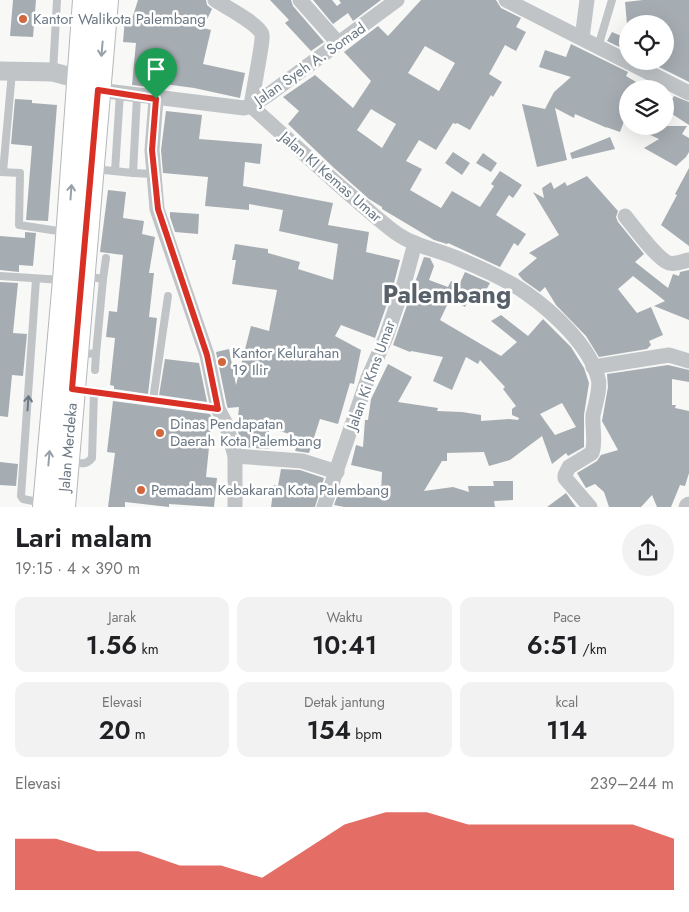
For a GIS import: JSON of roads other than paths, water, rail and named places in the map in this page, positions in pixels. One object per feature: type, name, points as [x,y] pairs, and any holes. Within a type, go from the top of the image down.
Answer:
[{"type":"main road","name":"Jalan Merdeka","points":[[51,506],[67,462],[83,391],[86,354],[84,278],[68,233],[99,88],[85,0]]},
{"type":"main road","name":"Jalan Merdeka","points":[[51,506],[84,278],[106,0]]},
{"type":"street","points":[[215,0],[243,17],[262,33],[263,39],[251,106]]},
{"type":"street","points":[[300,0],[339,44]]},
{"type":"street","name":"Jalan Syeh A. Somad","points":[[99,88],[156,99],[241,108],[251,106],[339,44],[397,0]]},
{"type":"street","points":[[506,0],[689,93]]},
{"type":"street","points":[[582,38],[587,0]]},
{"type":"street","points":[[6,71],[53,72],[99,88]]},
{"type":"street","points":[[156,99],[152,150],[158,209],[207,355],[218,409],[226,424],[235,456],[235,507]]},
{"type":"street","name":"Jalan KI Kemas Umar","points":[[251,106],[397,234],[415,243],[458,258],[508,282],[526,293],[574,336],[593,367]]},
{"type":"street","points":[[624,216],[652,249],[667,262],[670,264],[689,260]]},
{"type":"street","name":"Jalan Ki Kms Umar","points":[[324,507],[368,378],[386,337],[415,243]]},
{"type":"street","points":[[590,507],[564,475],[569,467],[592,453],[593,420],[599,380],[593,367],[669,355],[689,361]]},
{"type":"street","points":[[235,456],[302,461],[337,472]]},
{"type":"lane","points":[[53,72],[57,0]]},
{"type":"lane","points":[[598,47],[612,0]]},
{"type":"lane","points":[[6,71],[1,172],[18,172],[21,174],[19,225],[21,227],[68,233]]},
{"type":"lane","points":[[99,88],[115,171]]},
{"type":"lane","points":[[133,173],[137,96]]},
{"type":"lane","points":[[92,169],[154,174]]},
{"type":"lane","points":[[0,276],[84,278],[106,258]]},
{"type":"lane","points":[[36,278],[21,496],[23,499],[51,506]]},
{"type":"lane","points":[[153,400],[168,296]]},
{"type":"lane","points":[[86,354],[95,370]]},
{"type":"lane","points":[[83,391],[218,409]]},
{"type":"place","name":"Kantor Walikota Palembang","points":[[23,19]]},
{"type":"place","name":"Kantor Kelurahan 19 Ilir","points":[[222,362]]},
{"type":"place","name":"Dinas Pendapatan Daerah Kota Palembang","points":[[160,433]]},
{"type":"place","name":"Pemadam Kebakaran Kota Palembang","points":[[141,490]]},
{"type":"district","name":"Palembang","points":[[447,294]]}]
